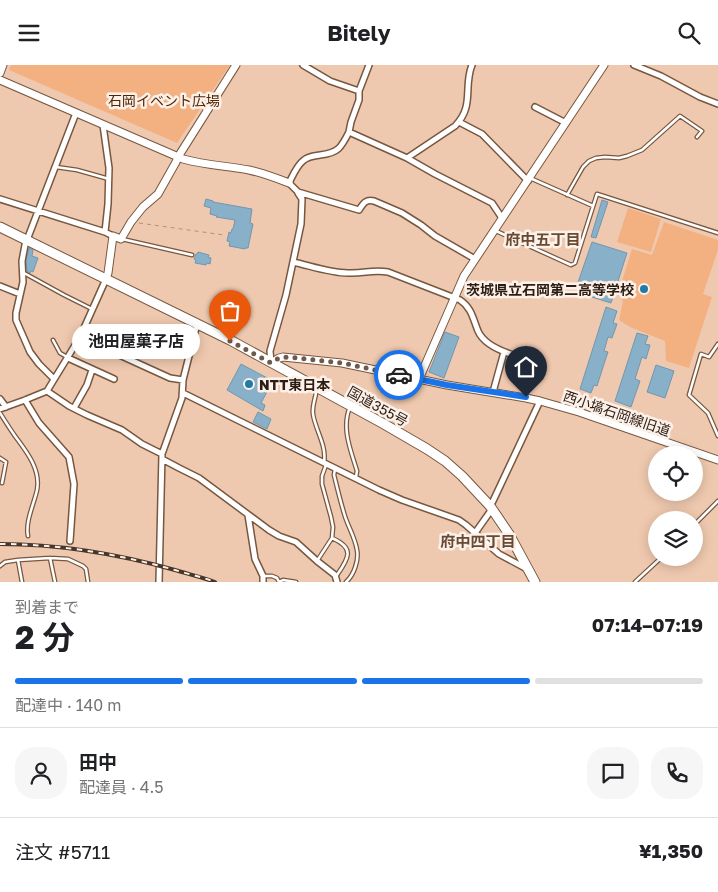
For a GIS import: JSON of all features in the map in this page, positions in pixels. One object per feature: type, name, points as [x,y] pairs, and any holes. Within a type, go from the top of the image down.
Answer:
[{"type":"highway","name":"国道355号","points":[[0,227],[197,324],[410,439],[445,461],[491,507],[509,534],[535,582]]},
{"type":"street","points":[[0,73],[3,65]]},
{"type":"street","points":[[0,199],[105,232],[121,239],[143,207],[158,194],[178,157],[236,65]]},
{"type":"street","points":[[304,65],[330,81],[359,91]]},
{"type":"street","points":[[289,183],[302,161],[309,157],[331,154],[343,143],[350,132],[359,99],[359,91],[369,65]]},
{"type":"street","points":[[407,157],[459,122],[467,107],[469,72],[472,65]]},
{"type":"street","points":[[418,379],[464,276],[604,65]]},
{"type":"street","points":[[634,65],[718,104]]},
{"type":"street","points":[[0,80],[178,157],[200,164],[265,174],[289,183],[298,192],[302,199],[301,224],[286,295],[270,351],[271,363]]},
{"type":"street","points":[[535,107],[566,123]]},
{"type":"street","points":[[54,379],[30,353],[16,320],[16,313],[23,282],[22,261],[27,240],[76,113]]},
{"type":"street","points":[[459,122],[482,134],[529,180]]},
{"type":"street","points":[[103,125],[108,155],[109,179],[105,232]]},
{"type":"street","points":[[350,132],[407,157],[435,174],[492,203],[502,218]]},
{"type":"street","points":[[298,192],[359,210],[365,202],[369,200],[374,201],[402,213],[435,236],[475,259]]},
{"type":"street","points":[[0,411],[47,391],[80,337],[106,279],[113,236]]},
{"type":"street","points":[[293,262],[339,273],[379,270],[388,272],[460,300],[471,312],[482,338],[504,352],[517,356]]},
{"type":"street","points":[[0,286],[20,295]]},
{"type":"street","points":[[159,582],[162,456],[183,393],[183,380],[197,324]]},
{"type":"street","points":[[80,337],[158,373],[183,380]]},
{"type":"street","points":[[492,392],[504,352]]},
{"type":"street","name":"西小塙石岡線旧道","points":[[271,363],[279,358],[289,357],[342,363],[540,401],[718,460]]},
{"type":"street","points":[[68,358],[114,379]]},
{"type":"street","points":[[74,408],[92,370]]},
{"type":"street","points":[[47,391],[74,408],[122,430],[179,468],[199,478],[269,530],[296,542],[335,575],[337,579]]},
{"type":"street","points":[[183,393],[355,479],[402,500],[459,520],[499,554],[530,571]]},
{"type":"street","points":[[0,399],[6,407]]},
{"type":"street","points":[[25,400],[39,423],[69,457],[74,484],[70,541]]},
{"type":"street","points":[[475,533],[491,507],[540,401]]},
{"type":"street","points":[[248,515],[255,559],[263,576],[263,582]]},
{"type":"lane","points":[[567,195],[583,167],[590,161],[596,158],[619,158],[642,149],[680,116],[702,131],[697,137]]},
{"type":"lane","points":[[55,167],[77,170],[109,179]]},
{"type":"lane","points":[[529,180],[593,206]]},
{"type":"lane","points":[[494,230],[571,265],[575,263],[597,194],[718,233]]},
{"type":"lane","points":[[121,239],[192,255]]},
{"type":"lane","points":[[22,272],[92,309]]},
{"type":"lane","points":[[53,340],[60,353],[68,358]]},
{"type":"lane","points":[[718,345],[709,357],[701,354],[689,395],[708,413],[718,436]]},
{"type":"lane","points":[[316,393],[313,414],[325,458],[322,484],[333,527],[332,538],[317,561]]},
{"type":"lane","points":[[350,406],[346,429],[357,471],[355,479]]},
{"type":"lane","points":[[0,411],[33,464],[37,475],[37,488],[29,520],[28,536]]},
{"type":"lane","points":[[0,458],[6,462],[2,483]]},
{"type":"lane","points":[[335,469],[334,475],[343,512],[357,551],[354,570],[350,579],[346,582]]},
{"type":"lane","points":[[703,516],[718,501]]},
{"type":"lane","points":[[332,538],[342,542],[348,551],[345,563],[337,579]]},
{"type":"lane","points":[[50,558],[55,582]]},
{"type":"lane","points":[[0,566],[5,562],[18,560],[68,559],[86,569],[88,582]]},
{"type":"lane","points":[[18,560],[22,582]]},
{"type":"lane","points":[[635,582],[652,566]]},
{"type":"lane","points":[[263,576],[272,575],[279,582],[296,582]]},
{"type":"path","points":[[131,222],[224,235]]},
{"type":"green space","name":"石岡イベント広場","points":[[11,65],[230,65],[177,143],[9,70]]},
{"type":"green space","points":[[628,208],[661,219],[651,252],[617,242]]},
{"type":"green space","points":[[664,222],[718,240],[718,250],[703,294],[712,297],[689,368],[666,361],[665,341],[630,327],[619,320],[623,301],[618,294],[632,249],[652,255]]},
{"type":"building","points":[[206,199],[252,209],[250,223],[253,224],[248,248],[229,246],[230,242],[227,241],[229,232],[231,233],[233,229],[235,220],[216,217],[210,214],[211,208],[204,206]]},
{"type":"building","points":[[602,200],[608,202],[596,238],[591,237]]},
{"type":"building","points":[[592,242],[627,253],[611,303],[579,293],[580,289],[576,288]]},
{"type":"building","points":[[29,248],[33,250],[32,256],[38,258],[33,272],[31,271],[30,273],[27,271],[26,261]]},
{"type":"building","points":[[198,252],[209,255],[208,257],[211,258],[210,264],[195,263],[196,260],[194,259]]},
{"type":"building","points":[[606,307],[617,311],[613,323],[617,324],[612,338],[608,337],[604,351],[608,352],[597,386],[594,385],[591,393],[580,389]]},
{"type":"building","points":[[445,332],[459,337],[444,378],[429,372]]},
{"type":"building","points":[[637,333],[648,336],[645,344],[650,345],[646,359],[642,357],[635,379],[640,381],[631,407],[615,401]]},
{"type":"building","name":"NTT東日本","points":[[241,364],[271,380],[261,403],[265,405],[263,411],[227,390]]},
{"type":"building","points":[[656,365],[674,371],[665,398],[647,392]]},
{"type":"building","points":[[258,412],[271,419],[267,429],[253,422]]},
{"type":"railway","points":[[0,544],[22,544],[88,551],[154,564],[215,582]]},
{"type":"way so far","points":[[230,341],[271,363],[279,358],[289,357],[342,363],[399,375]]},
{"type":"place","name":"茨城県立石岡第二高等学校","points":[[644,289]]},
{"type":"place","name":"池田屋菓子店","points":[[230,341]]},
{"type":"place","name":"NTT東日本","points":[[249,384]]},
{"type":"district","name":"府中五丁目","points":[[543,239]]},
{"type":"district","name":"府中四丁目","points":[[478,541]]},
{"type":"route","points":[[399,375],[447,385],[526,397]]}]
